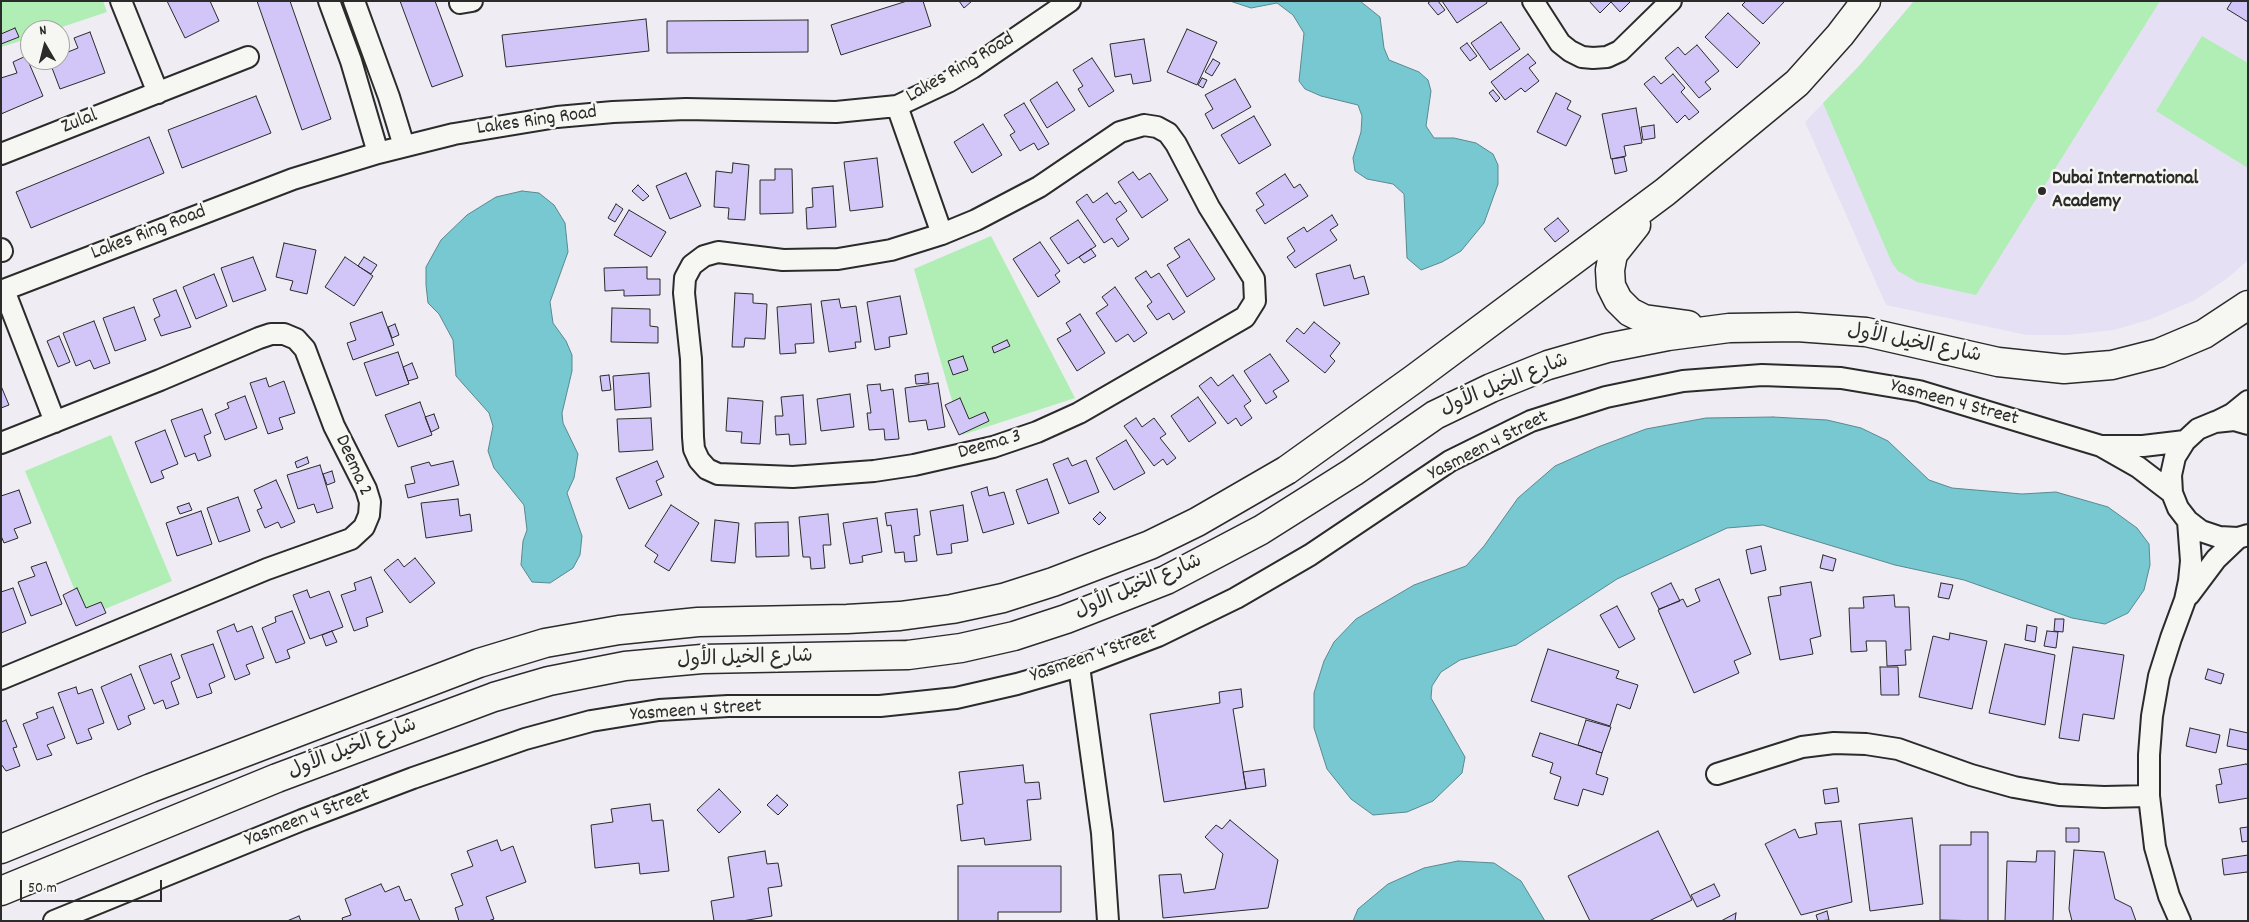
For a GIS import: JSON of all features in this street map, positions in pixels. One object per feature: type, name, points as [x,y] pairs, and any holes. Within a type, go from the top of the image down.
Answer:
[{"type":"main road","name":"شارع الخيل الأول","points":[[1,849],[151,788],[479,663],[545,643],[619,630],[698,622],[847,619],[900,616],[952,609],[1003,598],[1102,564],[1197,522],[1287,470],[1406,385],[1665,192],[1798,83],[1840,35],[1866,1]]},
{"type":"main road","points":[[1665,192],[1613,254],[1610,270],[1612,286],[1618,300],[1630,312],[1644,319],[1729,328]]},
{"type":"main road","name":"شارع الخيل الأول","points":[[1,891],[277,778],[494,697],[548,681],[625,666],[702,659],[908,655],[962,648],[1014,636],[1116,601],[1214,556],[1307,502],[1435,415],[1490,388],[1548,365],[1607,348],[1668,336],[1729,328],[1796,327],[1866,332],[1998,362],[2064,369],[2112,365],[2159,353],[2204,334],[2248,306]]},
{"type":"street","points":[[121,1],[158,93]]},
{"type":"street","points":[[329,1],[362,96],[378,153]]},
{"type":"street","points":[[354,1],[389,97],[404,146]]},
{"type":"street","name":"Lakes Ring Road","points":[[3,290],[245,197],[378,153],[502,125],[613,112],[686,109],[836,112],[897,106],[948,82],[972,68],[1070,1]]},
{"type":"street","points":[[1533,1],[1560,43],[1570,52],[1582,57],[1593,58],[1607,57],[1620,50],[1671,1]]},
{"type":"street","name":"Zulal","points":[[1,154],[248,57]]},
{"type":"street","points":[[897,106],[942,234]]},
{"type":"street","name":"Deema 3","points":[[1144,125],[1157,127],[1168,133],[1176,144],[1209,207],[1249,269],[1255,284],[1255,301],[1245,316],[1237,322],[1079,413],[1037,432],[993,447],[906,466],[793,477],[718,474],[707,469],[699,460],[694,449],[693,437],[691,359],[684,293],[685,278],[692,265],[704,256],[718,252],[783,260],[838,259],[891,250],[942,234],[976,220],[1039,187],[1120,132],[1144,125]]},
{"type":"street","points":[[3,290],[55,422]]},
{"type":"street","name":"Deema 2","points":[[1,443],[259,338],[271,334],[284,334],[296,339],[305,349],[334,426],[366,489],[370,502],[369,515],[364,527],[351,539],[267,568],[1,678]]},
{"type":"street","name":"Yasmeen 4 Street","points":[[54,921],[293,824],[413,778],[525,739],[591,722],[659,710],[728,706],[880,706],[956,698],[1079,666],[1158,636],[1236,598],[1310,555],[1450,461],[1531,421],[1606,397],[1684,381],[1762,375],[1841,378],[1919,391],[2101,446]]},
{"type":"street","points":[[2243,536],[2219,538],[2201,531],[2188,521],[2178,508],[2172,493],[2171,475],[2175,457],[2185,441],[2198,429],[2232,414],[2248,401]]},
{"type":"street","points":[[2215,422],[2234,420],[2248,424]]},
{"type":"street","points":[[2101,446],[2143,446],[2185,441]]},
{"type":"street","points":[[2101,446],[2138,467],[2172,493]]},
{"type":"street","points":[[2180,921],[2169,896],[2155,847],[2149,796],[2151,726],[2158,684],[2171,638],[2186,600],[2191,561],[2188,521]]},
{"type":"street","points":[[2186,600],[2216,559],[2243,536]]},
{"type":"street","points":[[1079,666],[1102,833],[1108,921]]},
{"type":"street","points":[[1717,774],[1802,747],[1834,743],[1866,744],[1898,749],[1971,775],[2014,787],[2068,795],[2104,797],[2149,796]]},
{"type":"shaded area","name":"Dubai International Academy","points":[[1914,1],[2248,1],[2248,260],[2229,277],[2195,300],[2151,319],[2114,330],[2067,335],[2027,335],[1886,305],[1805,122],[1859,66]]},
{"type":"green space","points":[[1,1],[103,1],[107,12],[70,24],[70,20],[20,20],[20,41],[1,47]]},
{"type":"green space","points":[[1914,1],[2160,1],[1976,295],[1917,282],[1898,271],[1892,263],[1823,103],[1859,66]]},
{"type":"green space","points":[[2202,36],[2248,63],[2248,168],[2156,111]]},
{"type":"green space","points":[[991,236],[1075,398],[962,435],[914,269]]},
{"type":"green space","points":[[111,435],[172,581],[86,617],[25,471]]},
{"type":"water","points":[[1230,1],[1360,1],[1380,17],[1384,48],[1389,60],[1419,72],[1428,80],[1431,91],[1426,126],[1434,138],[1454,138],[1476,143],[1493,154],[1498,165],[1498,184],[1484,223],[1461,251],[1442,262],[1421,270],[1407,258],[1404,194],[1393,184],[1367,179],[1355,171],[1353,158],[1361,132],[1362,116],[1358,105],[1321,96],[1305,89],[1299,81],[1304,33],[1293,15],[1277,3],[1251,8]]},
{"type":"water","points":[[522,191],[539,193],[554,205],[565,223],[568,252],[550,302],[553,323],[566,341],[572,355],[572,371],[562,413],[563,423],[578,454],[574,478],[567,493],[582,536],[580,555],[573,568],[550,583],[532,582],[521,565],[523,541],[527,530],[524,505],[494,468],[488,451],[493,426],[489,413],[456,376],[453,340],[439,314],[428,303],[426,285],[426,267],[441,240],[467,215],[496,197]]},
{"type":"water","points":[[1773,417],[1827,420],[1861,428],[1888,441],[1929,480],[1952,488],[2022,494],[2056,492],[2108,507],[2137,528],[2149,544],[2150,565],[2144,590],[2128,613],[2105,624],[2072,618],[1964,580],[1895,565],[1763,525],[1727,528],[1617,579],[1516,645],[1460,660],[1441,672],[1432,686],[1431,698],[1465,757],[1462,773],[1433,801],[1407,812],[1373,815],[1351,799],[1327,769],[1314,728],[1314,693],[1324,661],[1334,642],[1356,619],[1414,585],[1466,566],[1484,546],[1518,498],[1555,466],[1646,429],[1706,418]]},
{"type":"water","points":[[1458,861],[1494,863],[1521,881],[1545,921],[1353,921],[1358,909],[1388,884],[1424,868]]},
{"type":"building","points":[[167,1],[210,1],[219,21],[185,38]]},
{"type":"building","points":[[257,1],[290,1],[331,119],[302,130]]},
{"type":"building","points":[[400,1],[435,1],[463,76],[432,87]]},
{"type":"building","points":[[907,1],[923,1],[931,26],[841,55],[831,25]]},
{"type":"building","points":[[959,1],[972,1],[964,8]]},
{"type":"building","points":[[1438,1],[1445,10],[1438,15],[1428,3]]},
{"type":"building","points":[[1442,1],[1486,1],[1487,3],[1457,23]]},
{"type":"building","points":[[1589,1],[1631,1],[1620,12],[1611,2],[1600,13]]},
{"type":"building","points":[[1746,1],[1785,1],[1763,24],[1742,5]]},
{"type":"building","points":[[2232,1],[2248,1],[2248,22],[2227,9]]},
{"type":"building","points":[[1728,13],[1760,43],[1737,68],[1705,37]]},
{"type":"building","points":[[646,19],[649,51],[506,67],[502,35]]},
{"type":"building","points":[[808,20],[808,52],[667,53],[667,21]]},
{"type":"building","points":[[1501,22],[1520,49],[1490,70],[1471,43]]},
{"type":"building","points":[[15,28],[19,37],[1,44],[1,34]]},
{"type":"building","points":[[1187,29],[1217,42],[1197,85],[1167,72]]},
{"type":"building","points":[[90,32],[105,73],[60,89],[53,70],[70,70],[70,51],[78,48],[74,38]]},
{"type":"building","points":[[1144,39],[1151,81],[1133,84],[1131,74],[1115,77],[1110,44]]},
{"type":"building","points":[[1467,43],[1477,56],[1470,61],[1460,48]]},
{"type":"building","points":[[1697,45],[1719,71],[1705,82],[1711,89],[1699,98],[1665,58],[1678,47],[1685,55]]},
{"type":"building","points":[[1528,54],[1536,63],[1529,68],[1539,81],[1525,92],[1521,88],[1505,100],[1491,82]]},
{"type":"building","points":[[1092,58],[1114,91],[1089,107],[1078,89],[1083,86],[1073,70]]},
{"type":"building","points":[[20,59],[20,70],[32,70],[43,96],[1,114],[1,78],[17,73],[13,62]]},
{"type":"building","points":[[1213,59],[1220,63],[1212,76],[1205,72]]},
{"type":"building","points":[[1673,74],[1685,88],[1681,92],[1699,112],[1689,120],[1685,115],[1677,123],[1644,84],[1654,76],[1661,84]]},
{"type":"building","points":[[1202,78],[1207,80],[1203,88],[1198,85]]},
{"type":"building","points":[[1235,79],[1251,107],[1213,129],[1205,114],[1213,109],[1205,95]]},
{"type":"building","points":[[1057,82],[1075,110],[1047,128],[1030,100]]},
{"type":"building","points":[[1493,90],[1500,98],[1496,102],[1489,93]]},
{"type":"building","points":[[1556,93],[1571,101],[1567,109],[1581,116],[1566,146],[1537,132]]},
{"type":"building","points":[[256,96],[271,133],[182,168],[168,130]]},
{"type":"building","points":[[1024,103],[1049,144],[1038,150],[1034,143],[1020,151],[1010,135],[1015,132],[1004,115]]},
{"type":"building","points":[[1636,108],[1642,143],[1624,146],[1626,156],[1611,159],[1602,114]]},
{"type":"building","points":[[1254,116],[1271,145],[1239,164],[1221,135]]},
{"type":"building","points":[[983,124],[1002,155],[972,173],[954,142]]},
{"type":"building","points":[[1654,125],[1655,138],[1643,140],[1641,127]]},
{"type":"building","points":[[149,137],[164,173],[31,228],[16,192]]},
{"type":"building","points":[[1624,157],[1627,171],[1615,174],[1612,159]]},
{"type":"building","points":[[877,158],[883,207],[850,211],[844,162]]},
{"type":"building","points":[[733,163],[749,165],[745,220],[728,219],[729,208],[714,207],[716,171],[732,173]]},
{"type":"building","points":[[775,169],[792,169],[793,213],[760,214],[760,180],[775,180]]},
{"type":"building","points":[[1133,172],[1139,180],[1150,173],[1168,200],[1142,218],[1118,182]]},
{"type":"building","points":[[686,173],[701,206],[670,219],[656,186]]},
{"type":"building","points":[[1285,174],[1294,188],[1300,184],[1308,196],[1265,224],[1256,210],[1264,205],[1256,193]]},
{"type":"building","points":[[638,185],[649,196],[643,201],[632,191]]},
{"type":"building","points":[[833,186],[836,227],[807,229],[806,208],[813,207],[812,188]]},
{"type":"building","points":[[1107,193],[1115,204],[1120,201],[1127,211],[1116,219],[1129,239],[1118,247],[1112,238],[1104,243],[1076,202],[1087,194],[1093,203]]},
{"type":"building","points":[[616,204],[623,209],[615,222],[608,218]]},
{"type":"building","points":[[629,210],[666,232],[651,257],[614,235]]},
{"type":"building","points":[[1332,215],[1338,225],[1330,230],[1337,240],[1295,268],[1287,257],[1295,251],[1287,238],[1304,227],[1307,232]]},
{"type":"building","points":[[1558,218],[1569,231],[1555,242],[1544,229]]},
{"type":"building","points":[[1078,220],[1096,246],[1068,264],[1050,238]]},
{"type":"building","points":[[1189,239],[1215,279],[1187,297],[1167,265],[1180,257],[1174,248]]},
{"type":"building","points":[[1040,242],[1060,271],[1055,275],[1060,282],[1038,297],[1013,259]]},
{"type":"building","points":[[284,243],[316,250],[307,294],[290,290],[293,281],[276,277]]},
{"type":"building","points":[[1091,249],[1096,256],[1084,263],[1079,257]]},
{"type":"building","points":[[253,257],[266,290],[233,302],[221,268]]},
{"type":"building","points":[[345,257],[373,276],[354,306],[325,287]]},
{"type":"building","points":[[364,257],[377,265],[371,274],[358,266]]},
{"type":"building","points":[[1350,265],[1354,279],[1364,276],[1369,294],[1324,306],[1316,274]]},
{"type":"building","points":[[647,267],[647,279],[660,279],[660,295],[624,296],[624,290],[605,291],[604,268]]},
{"type":"building","points":[[1146,271],[1151,278],[1159,273],[1185,312],[1173,320],[1169,313],[1157,320],[1147,306],[1152,302],[1135,278]]},
{"type":"building","points":[[214,274],[227,306],[196,319],[183,287]]},
{"type":"building","points":[[1115,287],[1147,333],[1134,342],[1128,334],[1116,342],[1096,313],[1108,305],[1102,297]]},
{"type":"building","points":[[176,290],[191,327],[161,336],[154,319],[160,316],[153,299]]},
{"type":"building","points":[[735,293],[753,294],[753,303],[767,304],[765,339],[745,338],[744,347],[732,347]]},
{"type":"building","points":[[900,296],[907,334],[889,337],[890,347],[875,350],[867,302]]},
{"type":"building","points":[[839,299],[841,308],[856,306],[861,342],[855,342],[856,348],[829,352],[821,301]]},
{"type":"building","points":[[811,304],[814,343],[795,344],[796,353],[780,354],[777,307]]},
{"type":"building","points":[[134,307],[146,340],[115,351],[103,318]]},
{"type":"building","points":[[612,308],[650,309],[650,326],[658,327],[658,343],[611,342]]},
{"type":"building","points":[[382,312],[394,345],[353,360],[347,343],[356,340],[350,323]]},
{"type":"building","points":[[1080,314],[1105,353],[1077,371],[1057,339],[1071,331],[1066,323]]},
{"type":"building","points":[[94,321],[110,363],[94,369],[90,360],[76,366],[63,333]]},
{"type":"building","points":[[1314,322],[1340,343],[1330,356],[1335,361],[1325,373],[1286,341],[1297,328],[1304,334]]},
{"type":"building","points":[[395,324],[399,335],[392,338],[388,327]]},
{"type":"building","points":[[59,336],[70,362],[58,367],[47,341]]},
{"type":"building","points":[[1007,340],[1010,346],[994,353],[992,347]]},
{"type":"building","points":[[398,352],[409,384],[376,396],[364,363]]},
{"type":"building","points":[[1270,354],[1289,381],[1273,391],[1277,397],[1266,404],[1244,371]]},
{"type":"building","points":[[963,356],[968,370],[953,375],[948,361]]},
{"type":"building","points":[[412,363],[418,378],[408,381],[403,367]]},
{"type":"building","points":[[649,373],[651,407],[615,410],[613,376]]},
{"type":"building","points":[[928,373],[929,383],[916,384],[915,375]]},
{"type":"building","points":[[609,375],[611,390],[602,391],[600,376]]},
{"type":"building","points":[[1233,375],[1251,401],[1244,406],[1252,418],[1241,426],[1236,418],[1228,424],[1199,386],[1211,377],[1218,386]]},
{"type":"building","points":[[266,378],[269,387],[284,381],[295,413],[279,418],[283,429],[268,434],[250,383]]},
{"type":"building","points":[[938,383],[945,427],[928,430],[926,420],[909,422],[905,388]]},
{"type":"building","points":[[880,384],[881,391],[893,389],[899,439],[885,440],[884,429],[869,430],[867,413],[871,413],[867,385]]},
{"type":"building","points":[[1,386],[9,405],[1,408]]},
{"type":"building","points":[[850,394],[854,427],[821,431],[817,399]]},
{"type":"building","points":[[803,395],[806,444],[790,445],[789,434],[776,435],[775,416],[783,416],[781,397]]},
{"type":"building","points":[[245,396],[257,428],[225,440],[215,414],[229,408],[227,403]]},
{"type":"building","points":[[1198,397],[1216,423],[1189,442],[1171,416]]},
{"type":"building","points":[[728,398],[763,401],[760,444],[741,443],[742,432],[726,431]]},
{"type":"building","points":[[960,398],[969,419],[985,412],[989,421],[959,435],[945,405]]},
{"type":"building","points":[[420,402],[432,435],[398,447],[385,415]]},
{"type":"building","points":[[202,409],[211,433],[204,436],[211,456],[198,461],[195,453],[185,457],[171,420]]},
{"type":"building","points":[[434,414],[439,428],[431,432],[425,417]]},
{"type":"building","points":[[651,418],[653,450],[619,452],[617,419]]},
{"type":"building","points":[[1136,418],[1142,427],[1154,418],[1166,434],[1160,438],[1176,458],[1167,465],[1163,459],[1154,466],[1124,426]]},
{"type":"building","points":[[165,430],[178,464],[161,471],[164,478],[151,483],[135,442]]},
{"type":"building","points":[[1126,440],[1145,473],[1114,490],[1096,458]]},
{"type":"building","points":[[307,457],[309,463],[297,468],[295,462]]},
{"type":"building","points":[[1068,458],[1072,466],[1086,460],[1099,492],[1069,504],[1053,464]]},
{"type":"building","points":[[453,461],[459,485],[408,498],[405,485],[415,483],[411,467],[429,462],[431,466]]},
{"type":"building","points":[[657,461],[664,477],[656,481],[662,495],[629,509],[616,478]]},
{"type":"building","points":[[320,465],[333,508],[317,513],[314,504],[298,509],[287,475]]},
{"type":"building","points":[[332,471],[335,482],[327,485],[323,474]]},
{"type":"building","points":[[1047,479],[1059,513],[1028,524],[1016,490]]},
{"type":"building","points":[[276,480],[295,522],[281,528],[278,522],[265,528],[257,510],[262,508],[254,490]]},
{"type":"building","points":[[987,487],[989,496],[1004,492],[1014,524],[983,533],[971,492]]},
{"type":"building","points":[[19,490],[31,523],[14,529],[18,538],[4,543],[1,536],[1,496]]},
{"type":"building","points":[[238,497],[250,531],[219,542],[207,508]]},
{"type":"building","points":[[458,499],[460,516],[470,514],[472,531],[426,538],[421,503]]},
{"type":"building","points":[[189,503],[192,510],[180,514],[177,507]]},
{"type":"building","points":[[671,505],[699,523],[669,571],[654,562],[658,555],[645,546]]},
{"type":"building","points":[[963,505],[968,541],[951,544],[952,553],[937,555],[930,511]]},
{"type":"building","points":[[917,509],[920,535],[914,536],[917,561],[905,562],[904,552],[895,553],[891,525],[887,526],[885,513]]},
{"type":"building","points":[[201,511],[212,544],[177,556],[166,523]]},
{"type":"building","points":[[1100,512],[1106,518],[1099,525],[1093,519]]},
{"type":"building","points":[[828,514],[831,545],[823,545],[825,568],[811,569],[810,557],[803,557],[799,517]]},
{"type":"building","points":[[877,518],[882,552],[862,556],[863,562],[850,564],[843,523]]},
{"type":"building","points":[[715,520],[739,523],[735,563],[711,561]]},
{"type":"building","points":[[788,522],[789,556],[756,557],[755,523]]},
{"type":"building","points":[[1761,546],[1766,570],[1751,574],[1746,550]]},
{"type":"building","points":[[1823,555],[1836,559],[1833,571],[1820,568]]},
{"type":"building","points":[[415,558],[435,583],[410,603],[384,570],[398,559],[404,567]]},
{"type":"building","points":[[46,562],[62,604],[31,616],[18,582],[35,576],[31,567]]},
{"type":"building","points":[[371,577],[383,612],[366,618],[368,626],[354,631],[341,595],[356,590],[354,583]]},
{"type":"building","points":[[1719,579],[1751,654],[1734,661],[1739,673],[1694,693],[1658,610],[1683,599],[1687,607],[1700,601],[1695,589]]},
{"type":"building","points":[[1811,582],[1821,636],[1810,639],[1813,654],[1780,660],[1768,597],[1781,595],[1780,587]]},
{"type":"building","points":[[1671,583],[1680,601],[1659,609],[1651,593]]},
{"type":"building","points":[[1941,583],[1953,585],[1949,599],[1938,597]]},
{"type":"building","points":[[13,588],[26,623],[1,633],[1,592]]},
{"type":"building","points":[[77,588],[86,608],[101,602],[106,613],[76,626],[63,595]]},
{"type":"building","points":[[307,590],[310,598],[329,591],[343,627],[310,639],[293,595]]},
{"type":"building","points":[[1894,595],[1895,607],[1909,607],[1911,650],[1905,650],[1906,665],[1887,666],[1886,641],[1866,641],[1867,651],[1851,652],[1849,608],[1864,608],[1863,597]]},
{"type":"building","points":[[1617,606],[1635,639],[1619,648],[1600,615]]},
{"type":"building","points":[[292,611],[305,643],[287,650],[290,658],[276,663],[262,628],[276,622],[275,617]]},
{"type":"building","points":[[2055,619],[2064,619],[2063,632],[2054,631]]},
{"type":"building","points":[[234,624],[237,632],[252,626],[264,658],[246,665],[250,674],[235,680],[217,631]]},
{"type":"building","points":[[2027,625],[2037,627],[2035,642],[2025,640]]},
{"type":"building","points":[[332,631],[337,642],[326,646],[322,635]]},
{"type":"building","points":[[2047,631],[2058,632],[2056,648],[2044,646]]},
{"type":"building","points":[[1950,633],[1987,641],[1972,709],[1919,697],[1933,636],[1949,640]]},
{"type":"building","points":[[213,644],[225,677],[209,684],[212,693],[197,698],[181,655]]},
{"type":"building","points":[[2005,644],[2055,655],[2045,725],[1989,713]]},
{"type":"building","points":[[2073,647],[2124,655],[2114,719],[2083,714],[2079,741],[2059,738]]},
{"type":"building","points":[[1548,649],[1619,671],[1616,678],[1638,685],[1630,709],[1617,704],[1610,726],[1531,701]]},
{"type":"building","points":[[171,654],[180,678],[171,682],[179,704],[166,709],[163,700],[154,704],[139,666]]},
{"type":"building","points":[[1880,667],[1898,667],[1899,695],[1881,695]]},
{"type":"building","points":[[2208,669],[2224,674],[2221,684],[2205,679]]},
{"type":"building","points":[[131,674],[145,709],[128,716],[131,724],[118,730],[101,687]]},
{"type":"building","points":[[76,687],[78,694],[92,689],[104,723],[88,729],[92,739],[77,744],[58,693]]},
{"type":"building","points":[[1241,689],[1243,707],[1233,709],[1246,789],[1164,802],[1150,714],[1220,703],[1219,692]]},
{"type":"building","points":[[53,707],[65,738],[47,745],[52,755],[37,760],[23,724],[38,718],[36,713]]},
{"type":"building","points":[[6,720],[17,747],[13,748],[20,766],[6,771],[1,764],[1,722]]},
{"type":"building","points":[[1586,720],[1611,727],[1602,753],[1578,745]]},
{"type":"building","points":[[2190,728],[2220,735],[2216,753],[2186,746]]},
{"type":"building","points":[[2230,729],[2248,733],[2248,750],[2227,746]]},
{"type":"building","points":[[1540,733],[1602,753],[1596,774],[1608,778],[1603,795],[1583,789],[1578,806],[1554,799],[1561,777],[1550,773],[1553,763],[1532,756]]},
{"type":"building","points":[[1023,765],[1025,783],[1039,782],[1041,799],[1027,800],[1031,840],[985,845],[984,838],[961,841],[957,805],[963,804],[959,772]]},
{"type":"building","points":[[2248,765],[2248,798],[2219,803],[2216,785],[2222,784],[2219,769]]},
{"type":"building","points":[[1264,769],[1266,786],[1246,789],[1243,772]]},
{"type":"building","points":[[1837,788],[1839,802],[1825,804],[1823,790]]},
{"type":"building","points":[[719,789],[741,812],[719,833],[697,810]]},
{"type":"building","points":[[777,795],[788,805],[778,815],[767,805]]},
{"type":"building","points":[[650,804],[652,821],[663,820],[669,871],[640,874],[639,863],[595,868],[591,825],[613,822],[611,809]]},
{"type":"building","points":[[1912,818],[1923,904],[1870,911],[1859,824]]},
{"type":"building","points":[[1230,820],[1278,860],[1268,908],[1163,918],[1159,875],[1181,874],[1184,893],[1215,889],[1223,854],[1205,837],[1216,825],[1222,829]]},
{"type":"building","points":[[1841,821],[1852,902],[1801,915],[1765,844],[1795,829],[1799,838],[1817,834],[1815,823]]},
{"type":"building","points":[[2248,827],[2248,841],[2242,842],[2240,828]]},
{"type":"building","points":[[2066,828],[2079,828],[2079,842],[2066,842]]},
{"type":"building","points":[[1658,831],[1692,900],[1649,921],[1590,921],[1568,876]]},
{"type":"building","points":[[1971,832],[1988,832],[1988,921],[1940,920],[1940,845],[1971,845]]},
{"type":"building","points":[[497,840],[501,851],[513,846],[526,882],[486,897],[494,919],[488,921],[459,921],[455,908],[463,905],[451,874],[473,866],[467,851]]},
{"type":"building","points":[[2074,850],[2104,852],[2115,899],[2131,907],[2136,921],[2072,921],[2069,909]]},
{"type":"building","points":[[765,851],[767,864],[778,863],[782,886],[768,888],[772,916],[742,921],[714,921],[711,901],[734,897],[728,857]]},
{"type":"building","points":[[2037,851],[2055,851],[2053,921],[2005,921],[2007,861],[2036,862]]},
{"type":"building","points":[[2248,855],[2248,875],[2247,872],[2224,875],[2222,859]]},
{"type":"building","points":[[958,866],[1061,866],[1061,912],[998,912],[998,921],[958,921]]},
{"type":"building","points":[[381,884],[385,892],[399,886],[405,901],[411,899],[420,921],[343,921],[342,918],[351,915],[345,899]]},
{"type":"building","points":[[1714,884],[1720,896],[1697,907],[1691,895]]},
{"type":"building","points":[[1827,911],[1829,920],[1818,921],[1816,915]]},
{"type":"building","points":[[1736,913],[1735,921],[1721,921]]},
{"type":"building","points":[[299,916],[301,921],[287,921]]},
{"type":"place","name":"Dubai International Academy","points":[[2042,191]]}]
